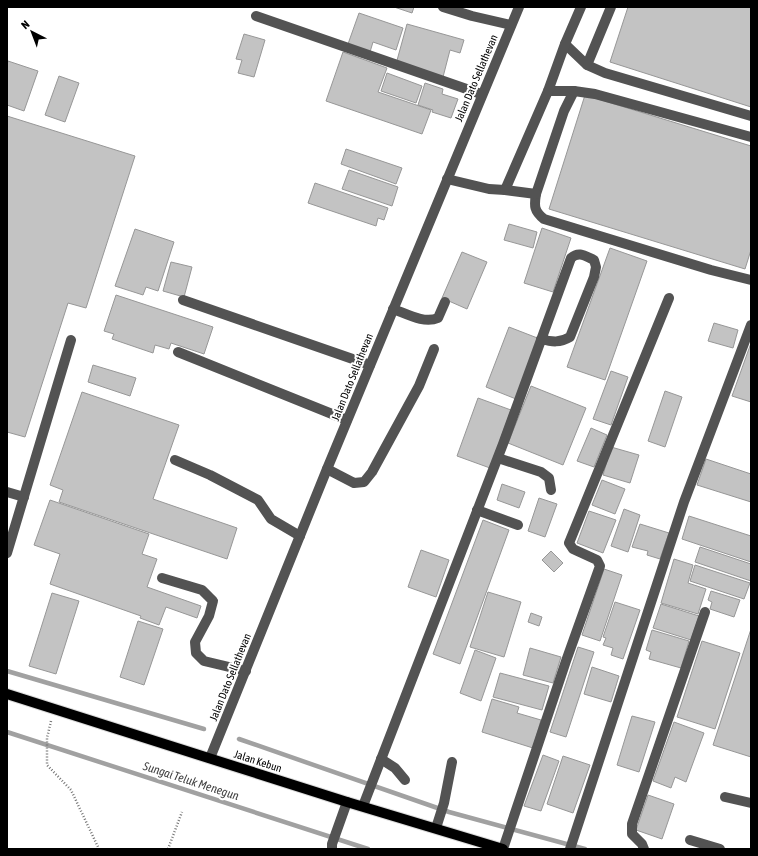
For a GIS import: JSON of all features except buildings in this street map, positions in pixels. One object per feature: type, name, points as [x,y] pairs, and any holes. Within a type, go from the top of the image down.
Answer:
[{"type":"main road","name":"Jalan Kebun","points":[[7,694],[347,802],[503,849]]},
{"type":"street","points":[[443,7],[472,16],[511,25]]},
{"type":"street","name":"Jalan Dato Sellathevan","points":[[210,758],[347,420],[518,7]]},
{"type":"street","points":[[505,190],[548,91],[565,44],[581,7]]},
{"type":"street","points":[[587,65],[611,7]]},
{"type":"street","points":[[256,16],[481,94]]},
{"type":"street","points":[[565,44],[587,65],[605,73],[751,116]]},
{"type":"street","points":[[548,91],[594,94],[751,137]]},
{"type":"street","points":[[574,92],[564,111],[536,194],[534,203],[536,214],[544,219],[711,270],[751,280]]},
{"type":"street","points":[[447,179],[488,189],[536,194]]},
{"type":"street","points":[[363,806],[498,458],[571,258],[574,255],[579,254],[594,260],[596,267],[594,277],[570,337],[564,341],[552,342],[542,339]]},
{"type":"street","points":[[503,849],[566,661],[600,566],[598,560],[573,549],[569,543],[669,298]]},
{"type":"street","points":[[183,300],[370,365]]},
{"type":"street","points":[[393,309],[426,321],[438,318],[445,302]]},
{"type":"street","points":[[570,849],[684,502],[751,325]]},
{"type":"street","points":[[7,553],[71,340]]},
{"type":"street","points":[[327,470],[354,482],[364,482],[372,472],[415,392],[434,349]]},
{"type":"street","points":[[178,352],[347,420]]},
{"type":"street","points":[[498,458],[542,472],[549,478],[552,486],[551,490]]},
{"type":"street","points":[[175,460],[210,475],[258,500],[271,519],[300,536]]},
{"type":"street","points":[[7,492],[24,497]]},
{"type":"street","points":[[477,510],[518,526]]},
{"type":"street","points":[[162,578],[202,590],[213,601],[209,616],[195,642],[196,653],[204,661],[246,671]]},
{"type":"street","points":[[644,849],[642,844],[632,834],[632,824],[705,612]]},
{"type":"street","points":[[381,759],[395,768],[405,780]]},
{"type":"street","points":[[436,828],[443,808],[452,762]]},
{"type":"street","points":[[725,797],[751,803]]},
{"type":"street","points":[[332,846],[347,802]]},
{"type":"street","points":[[690,840],[720,849]]},
{"type":"path","points":[[53,709],[47,738],[47,765],[71,790],[98,849]]},
{"type":"path","points":[[168,849],[182,812]]},
{"type":"waterway","points":[[7,671],[204,729]]},
{"type":"waterway","name":"Sungai Teluk Menegun","points":[[7,732],[368,849]]},
{"type":"waterway","points":[[239,739],[449,812],[585,849]]}]
